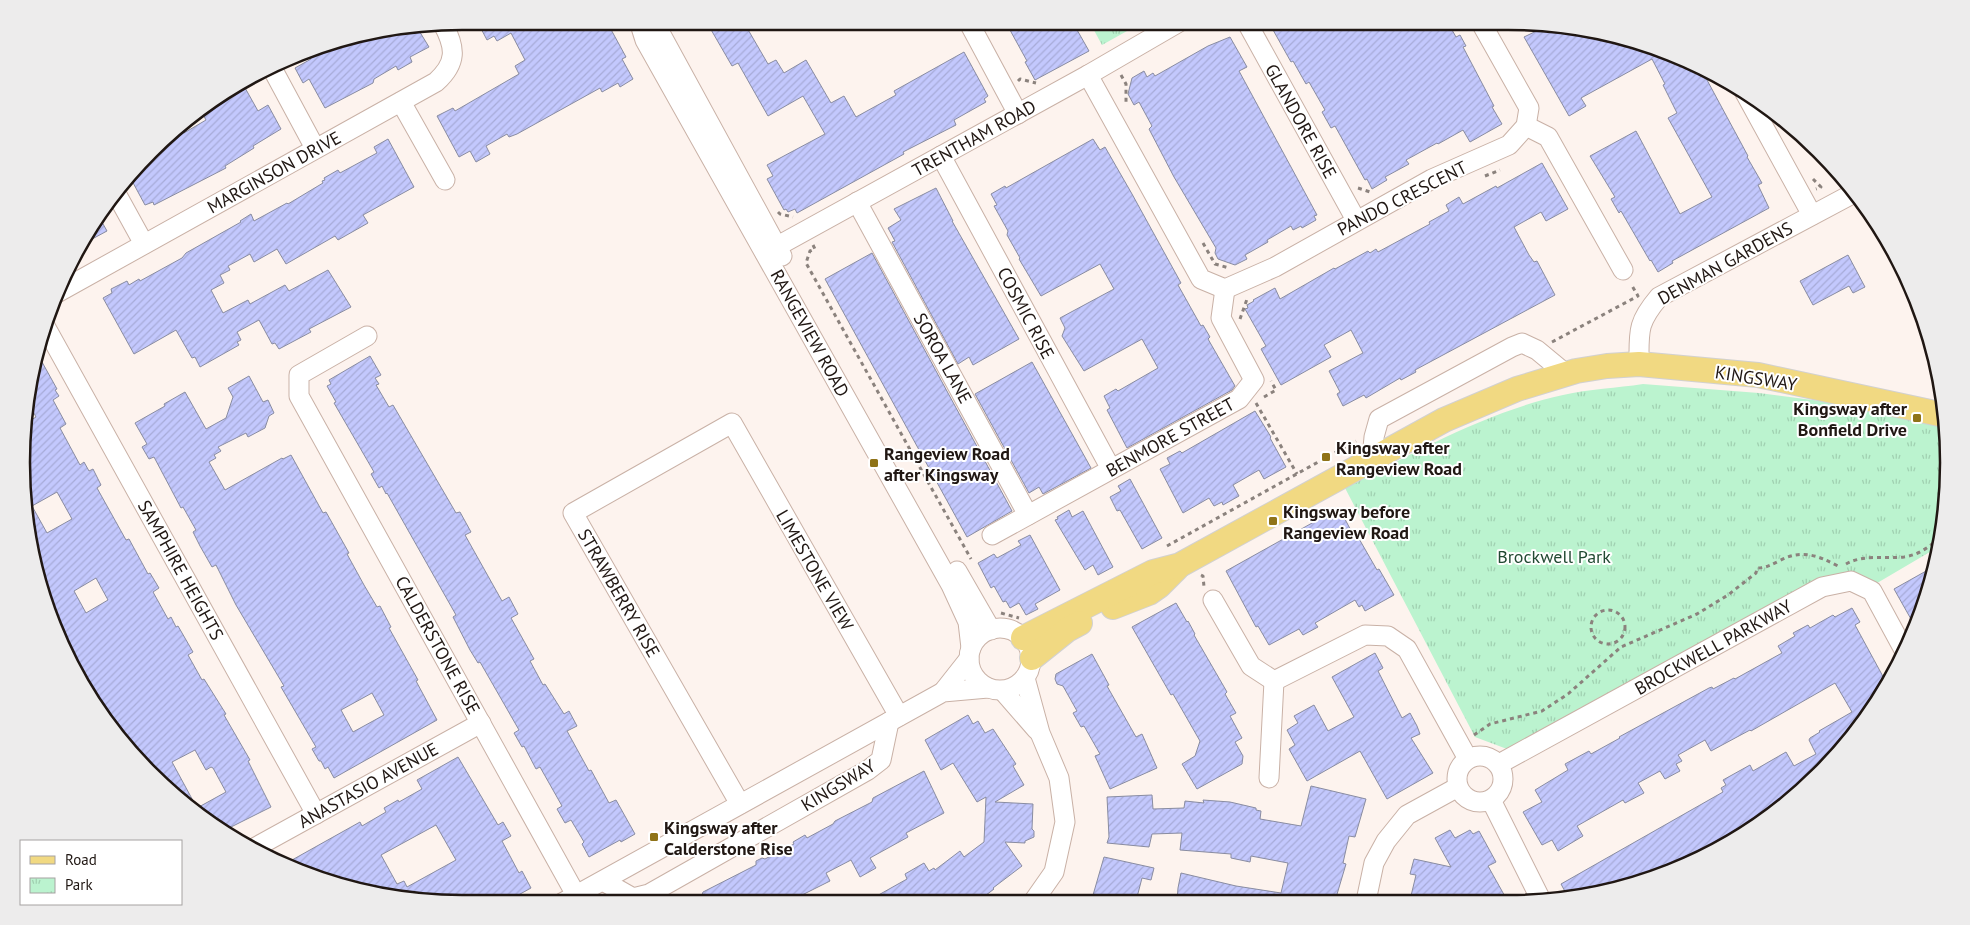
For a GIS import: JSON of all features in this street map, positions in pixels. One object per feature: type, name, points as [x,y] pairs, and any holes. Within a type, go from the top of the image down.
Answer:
[{"type":"main road","name":"KINGSWAY","points":[[1027,658],[1153,572],[1180,565],[1373,448],[1517,389],[1566,374],[1607,366],[1639,364],[1758,375],[1937,413]]},
{"type":"street","name":"RANGEVIEW ROAD","points":[[642,30],[645,40],[771,249],[908,495],[991,630]]},
{"type":"street","name":"RANGEVIEW ROAD","points":[[659,30],[756,209],[771,249]]},
{"type":"street","points":[[973,30],[1018,114]]},
{"type":"street","name":"TRENTHAM ROAD","points":[[771,249],[1018,114],[1165,30]]},
{"type":"street","name":"GLANDORE RISE","points":[[1251,30],[1356,220]]},
{"type":"street","points":[[1485,30],[1529,108],[1526,126],[1548,137],[1623,270]]},
{"type":"street","name":"MARGINSON DRIVE","points":[[68,287],[436,82],[446,73],[452,59],[452,46],[446,31]]},
{"type":"street","points":[[274,74],[316,148]]},
{"type":"street","points":[[1088,75],[1200,279],[1225,289],[1244,281]]},
{"type":"street","points":[[401,102],[445,180]]},
{"type":"street","points":[[1752,106],[1812,215]]},
{"type":"street","name":"PANDO CRESCENT","points":[[1244,281],[1275,266],[1432,179],[1509,145],[1526,126]]},
{"type":"street","name":"COSMIC RISE","points":[[942,156],[1111,469]]},
{"type":"street","name":"DENMAN GARDENS","points":[[1639,364],[1640,323],[1648,309],[1659,296],[1848,196]]},
{"type":"street","points":[[119,199],[144,244]]},
{"type":"street","name":"SOROA LANE","points":[[857,202],[1028,515]]},
{"type":"street","name":"BENMORE STREET","points":[[992,535],[1239,399],[1254,380],[1221,318],[1225,289]]},
{"type":"street","name":"SAMPHIRE HEIGHTS","points":[[50,334],[316,814]]},
{"type":"street","name":"CALDERSTONE RISE","points":[[367,336],[300,375],[300,396],[481,723],[567,895]]},
{"type":"street","points":[[1373,448],[1379,419],[1522,343],[1537,350],[1566,374]]},
{"type":"street","name":"LIMESTONE VIEW","points":[[732,423],[894,719]]},
{"type":"street","name":"STRAWBERRY RISE","points":[[732,423],[573,513],[740,804]]},
{"type":"street","name":"RANGEVIEW ROAD","points":[[908,495],[968,622],[970,653]]},
{"type":"street","name":"BROCKWELL PARKWAY","points":[[1499,764],[1822,587],[1851,581],[1872,591],[1900,643]]},
{"type":"street","points":[[1213,600],[1251,666],[1274,681]]},
{"type":"street","points":[[1038,895],[1054,872],[1065,822],[1059,778],[1040,733],[1027,658],[1012,630],[999,628],[979,636],[970,653],[972,674],[978,682],[995,690],[1040,733]]},
{"type":"street","points":[[1274,681],[1365,635],[1388,636],[1407,649],[1468,759]]},
{"type":"street","name":"KINGSWAY","points":[[577,895],[943,692],[970,653]]},
{"type":"street","points":[[995,690],[1015,687],[1027,658]]},
{"type":"street","points":[[1269,778],[1274,681]]},
{"type":"street","name":"KINGSWAY","points":[[943,692],[995,690]]},
{"type":"street","name":"KINGSWAY","points":[[645,895],[868,770],[881,760],[894,719]]},
{"type":"street","name":"ANASTASIO AVENUE","points":[[260,845],[481,723]]},
{"type":"street","points":[[1475,756],[1483,756],[1499,764],[1504,778],[1503,786],[1498,795],[1491,800],[1481,803],[1473,802],[1466,798],[1458,787],[1457,776],[1459,769],[1468,759],[1475,756]]},
{"type":"street","points":[[1367,895],[1374,863],[1386,840],[1407,815],[1458,787]]},
{"type":"street","points":[[1491,800],[1538,894]]},
{"type":"street","name":"KINGSWAY","points":[[603,881],[628,895]]},
{"type":"path","points":[[1112,61],[1126,84],[1125,103],[1129,112]]},
{"type":"path","points":[[1004,89],[1020,79],[1043,85]]},
{"type":"path","points":[[756,209],[772,200],[780,214],[801,219]]},
{"type":"path","points":[[1200,238],[1214,264],[1237,270],[1244,281]]},
{"type":"path","points":[[1537,350],[1638,296],[1623,270]]},
{"type":"path","points":[[1297,474],[1361,438],[1373,448]]},
{"type":"path","points":[[1840,568],[1850,562],[1867,558],[1903,557],[1917,553],[1932,544]]},
{"type":"path","points":[[1474,735],[1490,724],[1534,713],[1555,703],[1621,647],[1697,614],[1728,595],[1756,573],[1757,568],[1764,568],[1792,556],[1812,554],[1840,568],[1850,569]]},
{"type":"path","points":[[1605,610],[1616,611],[1620,614],[1624,619],[1625,630],[1618,642],[1602,643],[1595,638],[1589,628],[1593,617],[1605,610]]},
{"type":"path","points":[[1618,642],[1621,647]]},
{"type":"green space","points":[[1094,30],[1129,30],[1102,45]]},
{"type":"green space","name":"Brockwell Park","points":[[1643,384],[1759,393],[1937,416],[1940,462],[1939,491],[1931,551],[1867,589],[1851,581],[1507,749],[1475,737],[1345,488],[1478,422],[1534,402],[1593,390]]},
{"type":"building","points":[[482,30],[611,30],[626,57],[622,59],[633,79],[620,87],[618,83],[602,92],[600,88],[517,134],[509,137],[507,134],[486,146],[490,154],[476,162],[470,151],[459,157],[437,116],[453,108],[455,111],[519,74],[515,66],[525,60],[511,33],[497,41],[494,36],[487,40]]},
{"type":"building","points":[[711,30],[748,30],[768,64],[776,60],[784,73],[806,60],[831,103],[844,96],[856,117],[896,95],[894,91],[964,52],[988,96],[984,99],[986,102],[954,120],[956,125],[903,152],[904,154],[797,213],[795,209],[788,212],[786,209],[784,210],[767,179],[773,176],[767,165],[825,134],[803,96],[768,116],[738,63],[732,66]]},
{"type":"building","points":[[1010,30],[1077,30],[1089,51],[1035,80],[1025,62],[1027,61]]},
{"type":"building","points":[[1273,30],[1452,30],[1456,37],[1460,35],[1466,46],[1463,47],[1502,124],[1470,142],[1463,130],[1437,143],[1406,160],[1409,164],[1385,177],[1387,180],[1372,189],[1335,126],[1331,128],[1322,112],[1325,110],[1309,82],[1306,84],[1293,61],[1291,62]]},
{"type":"building","points":[[1536,31],[1592,38],[1647,53],[1706,79],[1762,183],[1758,185],[1769,208],[1672,261],[1673,263],[1658,272],[1621,211],[1619,213],[1611,199],[1615,197],[1590,156],[1636,131],[1680,214],[1712,197],[1668,118],[1677,113],[1652,59],[1581,98],[1586,106],[1569,116],[1524,37]]},
{"type":"building","points":[[420,32],[429,47],[410,57],[412,62],[398,70],[396,66],[374,79],[373,83],[325,108],[309,79],[303,83],[295,68],[323,53],[378,38]]},
{"type":"building","points":[[1230,37],[1247,67],[1239,71],[1317,215],[1314,216],[1316,220],[1302,228],[1301,226],[1293,230],[1291,226],[1267,240],[1268,242],[1245,255],[1247,259],[1235,265],[1218,259],[1215,253],[1216,248],[1174,177],[1149,129],[1152,126],[1139,102],[1134,105],[1128,94],[1132,78],[1144,71],[1147,77],[1153,73],[1155,76],[1208,46]]},
{"type":"building","points":[[245,88],[258,111],[268,105],[281,129],[253,146],[254,148],[225,166],[226,168],[154,205],[153,202],[145,205],[133,182],[177,137],[206,120],[204,116]]},
{"type":"building","points":[[388,139],[414,187],[363,215],[368,223],[338,240],[335,236],[286,264],[277,249],[254,262],[250,254],[228,266],[230,270],[220,275],[224,283],[211,290],[223,313],[248,300],[250,304],[285,285],[289,291],[328,270],[351,307],[309,329],[311,332],[279,349],[275,343],[272,344],[259,320],[237,332],[241,340],[237,342],[239,345],[200,367],[195,357],[192,358],[176,330],[134,354],[103,298],[112,293],[111,289],[127,281],[129,285],[139,279],[140,281],[182,258],[186,253],[241,222],[251,214],[254,221],[288,204],[323,183],[324,178],[338,170],[340,173],[377,153],[374,147]]},
{"type":"building","points":[[1093,139],[1100,150],[1105,147],[1181,283],[1178,285],[1201,326],[1203,325],[1210,337],[1208,339],[1235,386],[1232,390],[1127,448],[1107,410],[1110,408],[1104,396],[1116,389],[1118,391],[1158,368],[1142,339],[1084,371],[1062,336],[1065,328],[1060,318],[1114,289],[1100,264],[1041,296],[1007,235],[1008,231],[994,206],[997,205],[991,194],[1005,186],[1006,188]]},
{"type":"building","points":[[1542,163],[1568,209],[1546,221],[1541,212],[1514,227],[1529,255],[1534,262],[1537,261],[1555,295],[1415,370],[1416,372],[1401,380],[1400,378],[1366,398],[1364,395],[1343,406],[1337,394],[1340,392],[1329,371],[1363,353],[1351,330],[1324,345],[1331,357],[1281,385],[1261,349],[1266,346],[1245,309],[1248,308],[1247,305],[1275,288],[1280,299],[1368,251],[1370,253],[1376,249],[1378,252],[1430,224],[1429,222],[1449,211],[1446,205],[1459,197],[1463,204]]},
{"type":"building","points":[[936,188],[952,221],[1019,339],[973,365],[969,357],[958,364],[892,242],[895,241],[888,228],[901,220],[894,209]]},
{"type":"building","points":[[102,223],[107,231],[92,239]]},
{"type":"building","points":[[872,253],[1012,511],[967,537],[825,279]]},
{"type":"building","points":[[1848,255],[1865,287],[1853,293],[1849,286],[1813,305],[1800,281]]},
{"type":"building","points":[[370,356],[381,375],[375,378],[379,384],[376,385],[389,407],[393,405],[456,513],[460,512],[471,532],[465,535],[502,601],[509,597],[518,614],[511,618],[534,659],[530,661],[543,685],[545,684],[564,714],[569,711],[577,726],[567,731],[589,771],[591,770],[609,803],[616,800],[635,834],[621,842],[620,840],[589,857],[582,844],[584,842],[571,820],[565,823],[557,809],[562,806],[540,767],[536,769],[524,746],[522,747],[514,733],[519,730],[480,662],[478,663],[470,650],[453,617],[456,615],[387,493],[382,486],[379,488],[371,474],[374,472],[334,403],[336,402],[327,386],[331,384],[329,380]]},
{"type":"building","points":[[42,362],[59,396],[53,400],[66,424],[60,428],[80,465],[84,462],[89,471],[93,469],[101,485],[97,488],[126,540],[129,539],[148,574],[150,573],[159,588],[153,592],[168,619],[171,617],[176,627],[178,626],[193,652],[188,655],[202,680],[204,679],[226,714],[224,715],[250,760],[248,761],[271,807],[230,827],[200,806],[226,792],[213,768],[211,767],[206,770],[195,750],[172,762],[193,801],[177,788],[137,748],[119,726],[88,679],[63,628],[53,602],[38,547],[33,507],[47,533],[72,519],[57,492],[33,506],[30,462],[31,434],[33,419],[36,417],[33,412],[34,406]],"holes":[[[96,578],[108,600],[86,613],[74,591]]]},
{"type":"building","points":[[1032,362],[1091,468],[1043,494],[1039,487],[1029,493],[975,394]]},
{"type":"building","points":[[249,376],[263,402],[268,400],[274,413],[269,416],[265,428],[248,437],[246,433],[218,447],[221,451],[214,455],[216,458],[209,462],[225,490],[282,458],[291,455],[323,513],[326,512],[364,585],[377,607],[380,606],[391,627],[389,628],[418,680],[416,681],[437,720],[334,778],[328,767],[325,769],[312,749],[316,747],[281,687],[284,686],[236,605],[216,565],[212,567],[200,546],[193,532],[196,530],[183,507],[181,508],[154,457],[149,459],[142,447],[147,444],[135,423],[185,392],[206,429],[226,418],[233,397],[228,388]],"holes":[[[372,693],[384,715],[353,732],[341,710]]]},
{"type":"building","points":[[1255,411],[1286,467],[1264,479],[1259,470],[1233,485],[1239,496],[1223,505],[1222,502],[1214,506],[1209,498],[1183,513],[1160,469],[1170,464],[1167,458],[1180,451],[1182,453]]},
{"type":"building","points":[[1130,479],[1162,538],[1142,549],[1120,510],[1117,511],[1110,497],[1121,491],[1118,486]]},
{"type":"building","points":[[1339,508],[1355,538],[1358,537],[1394,595],[1365,611],[1362,605],[1359,607],[1355,600],[1315,623],[1318,627],[1303,635],[1299,629],[1269,645],[1258,626],[1256,627],[1226,571]]},
{"type":"building","points":[[1069,510],[1072,517],[1083,511],[1113,567],[1098,575],[1093,565],[1085,570],[1055,520]]},
{"type":"building","points":[[1030,535],[1060,590],[1035,604],[1038,609],[1026,615],[1019,603],[1010,608],[1006,601],[1003,602],[994,586],[991,588],[978,563],[994,554],[997,558],[1021,545],[1018,541]]},
{"type":"building","points":[[1926,571],[1911,619],[1894,589]]},
{"type":"building","points":[[1176,603],[1227,692],[1225,694],[1236,713],[1230,716],[1242,738],[1235,742],[1243,756],[1242,764],[1197,789],[1182,764],[1195,756],[1200,741],[1132,627]]},
{"type":"building","points":[[1852,608],[1860,622],[1855,625],[1883,677],[1851,726],[1833,748],[1793,788],[1771,806],[1724,837],[1673,862],[1647,872],[1592,887],[1565,891],[1561,884],[1723,792],[1721,788],[1726,785],[1723,780],[1750,765],[1753,771],[1786,752],[1794,766],[1816,754],[1809,740],[1810,738],[1852,712],[1835,683],[1751,731],[1711,751],[1705,740],[1678,755],[1682,761],[1676,764],[1680,771],[1665,779],[1660,771],[1638,783],[1644,793],[1625,803],[1623,800],[1577,826],[1583,836],[1558,851],[1552,840],[1542,845],[1523,812],[1542,802],[1535,790],[1568,770],[1565,764],[1589,751],[1591,754],[1709,688],[1712,687],[1713,689],[1735,679],[1782,653],[1778,646],[1795,636],[1793,633],[1808,625],[1810,628],[1833,615],[1835,617]]},
{"type":"building","points":[[1375,653],[1383,668],[1378,671],[1402,718],[1410,713],[1417,726],[1420,734],[1411,738],[1433,773],[1387,799],[1360,751],[1307,781],[1289,749],[1295,745],[1287,730],[1298,723],[1294,716],[1314,705],[1328,731],[1354,717],[1332,677]]},
{"type":"building","points":[[1092,654],[1109,685],[1107,686],[1136,737],[1142,734],[1157,768],[1110,789],[1095,756],[1100,754],[1084,726],[1081,727],[1073,713],[1077,711],[1063,686],[1057,684],[1055,679],[1056,674]]},
{"type":"building","points":[[968,715],[973,724],[978,721],[985,733],[993,729],[1016,764],[1013,766],[1024,785],[995,802],[1033,804],[1032,829],[1034,837],[1025,841],[1025,843],[1005,842],[1022,866],[986,895],[878,895],[907,879],[905,874],[924,863],[929,871],[934,868],[935,870],[960,851],[964,857],[984,842],[986,797],[977,802],[953,763],[941,770],[925,740]]},
{"type":"building","points":[[458,757],[498,825],[503,822],[511,836],[502,841],[519,873],[522,871],[531,888],[518,895],[462,895],[406,891],[378,887],[351,880],[323,872],[292,860],[360,822],[362,826],[386,812],[384,808],[422,789],[417,780]],"holes":[[[436,825],[456,860],[407,887],[404,881],[397,884],[381,855]]]},
{"type":"building","points":[[924,771],[944,813],[906,833],[908,837],[870,858],[876,868],[860,877],[851,860],[826,873],[830,881],[802,895],[702,895],[703,892],[756,865],[756,861],[762,858],[765,859],[794,844],[793,842],[805,835],[807,838],[872,802],[873,798]]},
{"type":"building","points":[[1311,786],[1366,799],[1355,837],[1349,836],[1343,863],[1346,864],[1337,895],[1177,895],[1181,873],[1236,886],[1281,893],[1288,863],[1251,856],[1250,862],[1231,858],[1231,854],[1180,850],[1182,833],[1152,834],[1149,847],[1107,843],[1109,837],[1107,797],[1152,795],[1153,809],[1184,808],[1185,801],[1204,803],[1203,800],[1230,802],[1256,808],[1256,810],[1261,811],[1260,819],[1301,826]]},
{"type":"building","points":[[1450,830],[1455,838],[1470,830],[1473,834],[1479,831],[1496,862],[1488,866],[1504,895],[1411,895],[1416,875],[1410,874],[1414,859],[1451,867],[1435,838]]},
{"type":"building","points":[[1104,857],[1154,868],[1151,880],[1142,878],[1138,895],[1093,895]]},
{"type":"place","name":"Kingsway after Bonfield Drive","points":[[1917,418]]},
{"type":"place","name":"Kingsway after Rangeview Road","points":[[1326,457]]},
{"type":"place","name":"Rangeview Road after Kingsway","points":[[874,463]]},
{"type":"place","name":"Kingsway before Rangeview Road","points":[[1273,521]]},
{"type":"place","name":"Kingsway after Calderstone Rise","points":[[654,837]]}]
